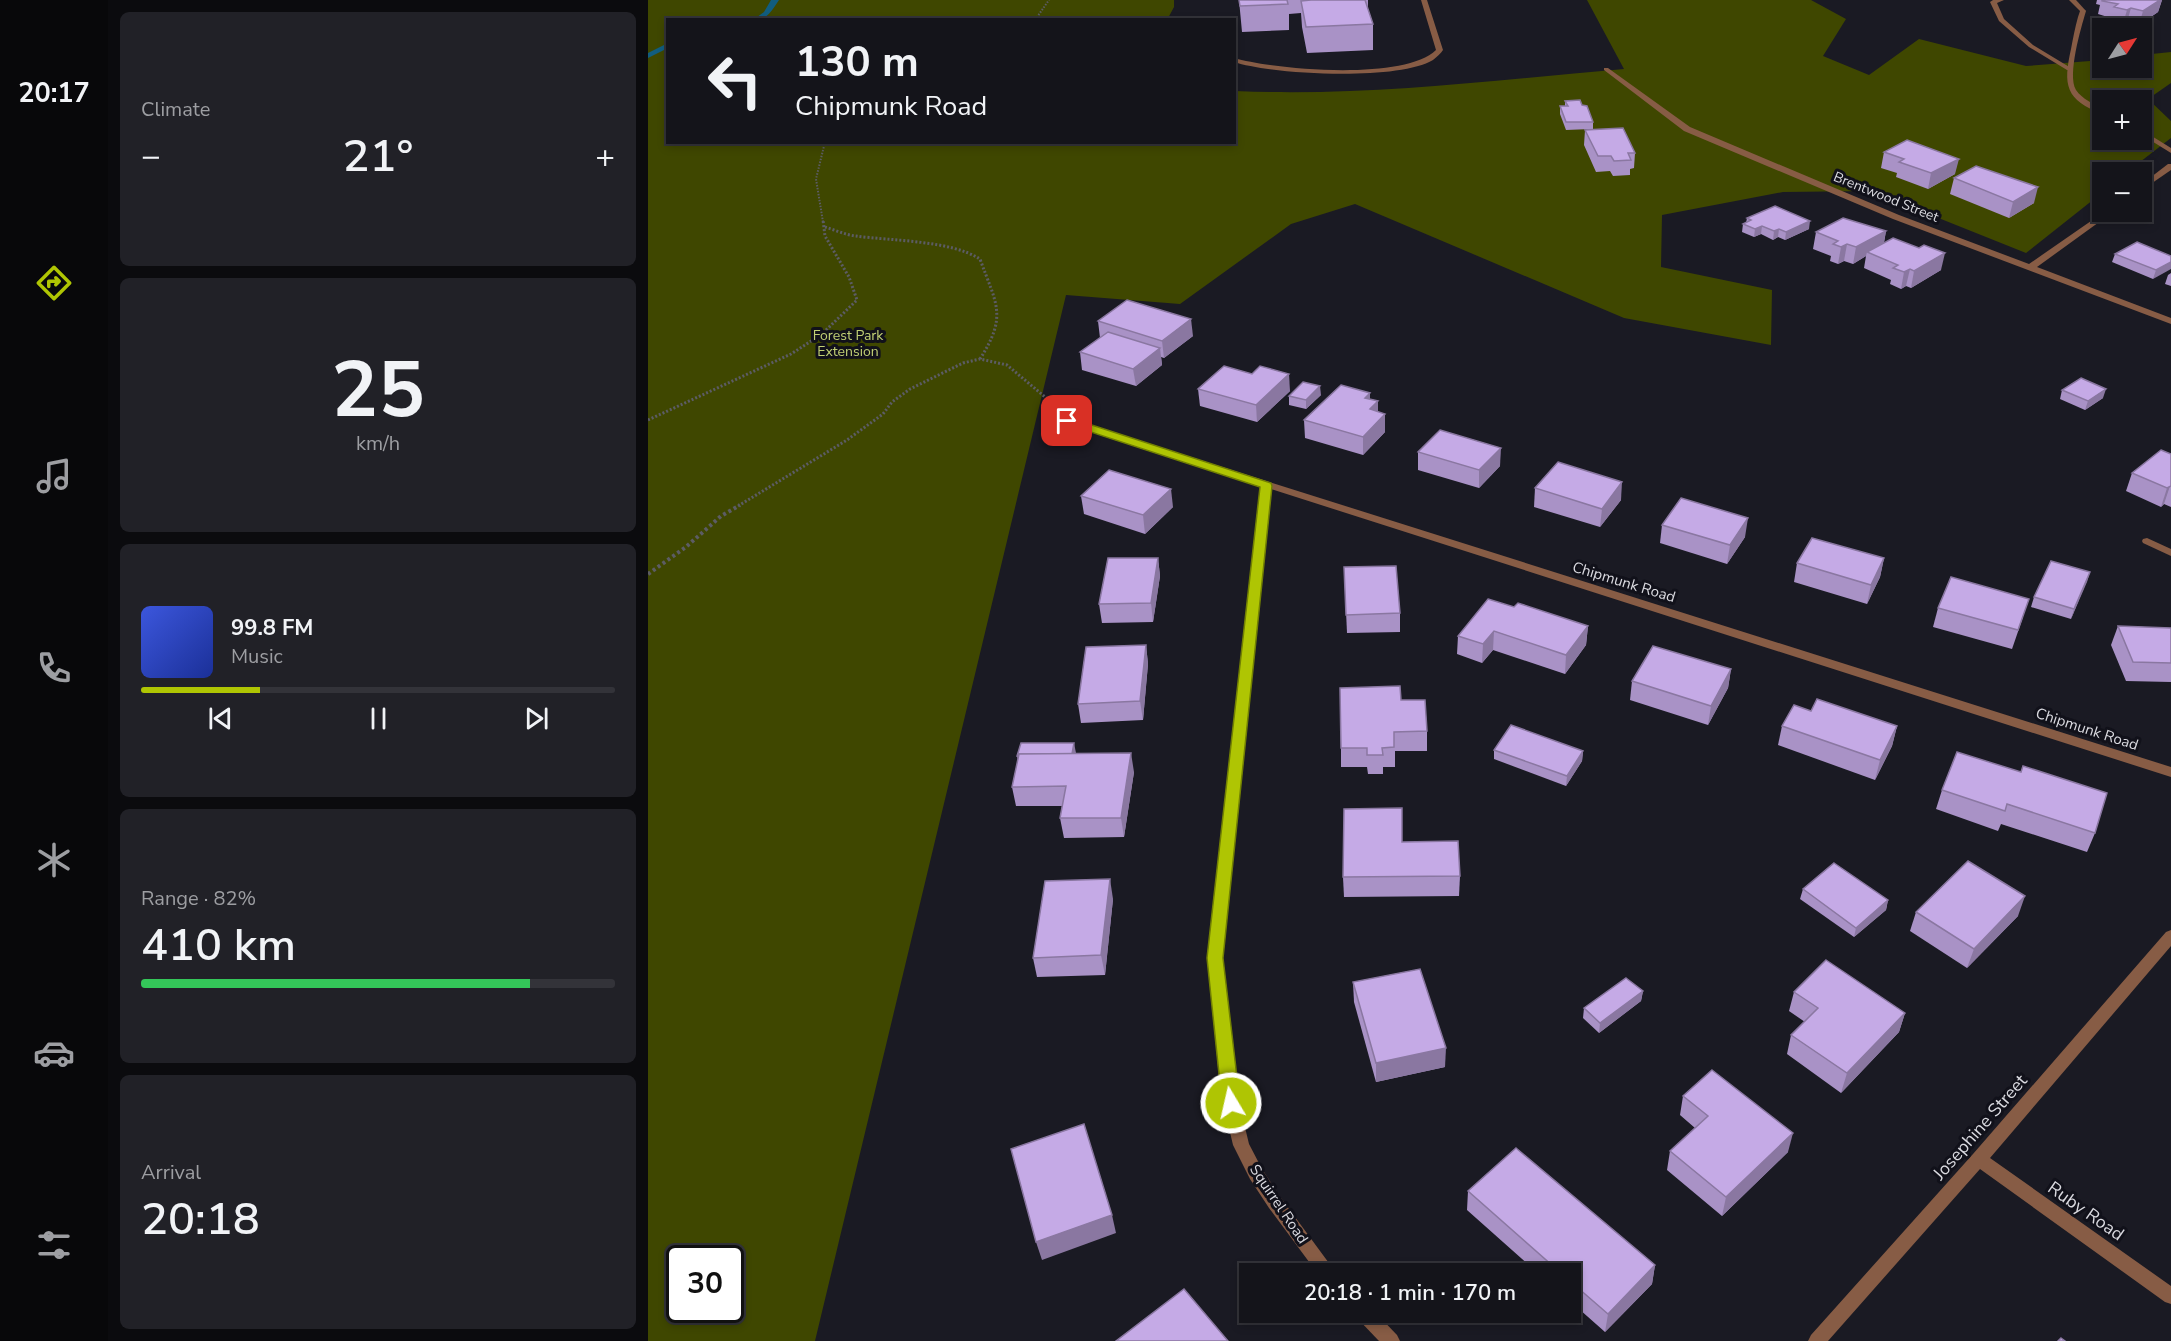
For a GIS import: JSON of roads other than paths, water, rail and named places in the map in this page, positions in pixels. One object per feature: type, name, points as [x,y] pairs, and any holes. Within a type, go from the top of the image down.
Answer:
[{"type":"street","points":[[1236,61],[1246,66],[1275,70],[1316,72],[1398,67],[1430,59],[1440,50],[1425,0]]},
{"type":"street","points":[[2001,0],[1993,3],[2001,20],[2031,46],[2069,69]]},
{"type":"street","points":[[2072,0],[2083,11],[2067,79],[2073,90],[2092,105]]},
{"type":"street","name":"Brentwood Street","points":[[1606,69],[1687,129],[1896,216],[2171,321]]},
{"type":"street","points":[[2152,139],[2171,151]]},
{"type":"street","points":[[2152,180],[2171,166]]},
{"type":"street","points":[[2030,268],[2095,222]]},
{"type":"street","name":"Chipmunk Road","points":[[1067,421],[2171,772]]},
{"type":"street","name":"Squirrel Road","points":[[1266,486],[1215,958],[1228,1090],[1241,1144],[1256,1174],[1275,1203],[1321,1263]]},
{"type":"street","points":[[2147,541],[2171,553]]},
{"type":"street","name":"Josephine Street","points":[[1816,1341],[1979,1159],[2171,936]]},
{"type":"street","name":"Ruby Road","points":[[1979,1159],[2171,1296]]},
{"type":"street","points":[[1374,1323],[1391,1341]]},
{"type":"waterway","points":[[759,18],[767,13],[775,0]]},
{"type":"waterway","points":[[648,56],[666,46]]},
{"type":"park label","name":"Forest Park Extension","points":[[848,344]]}]
